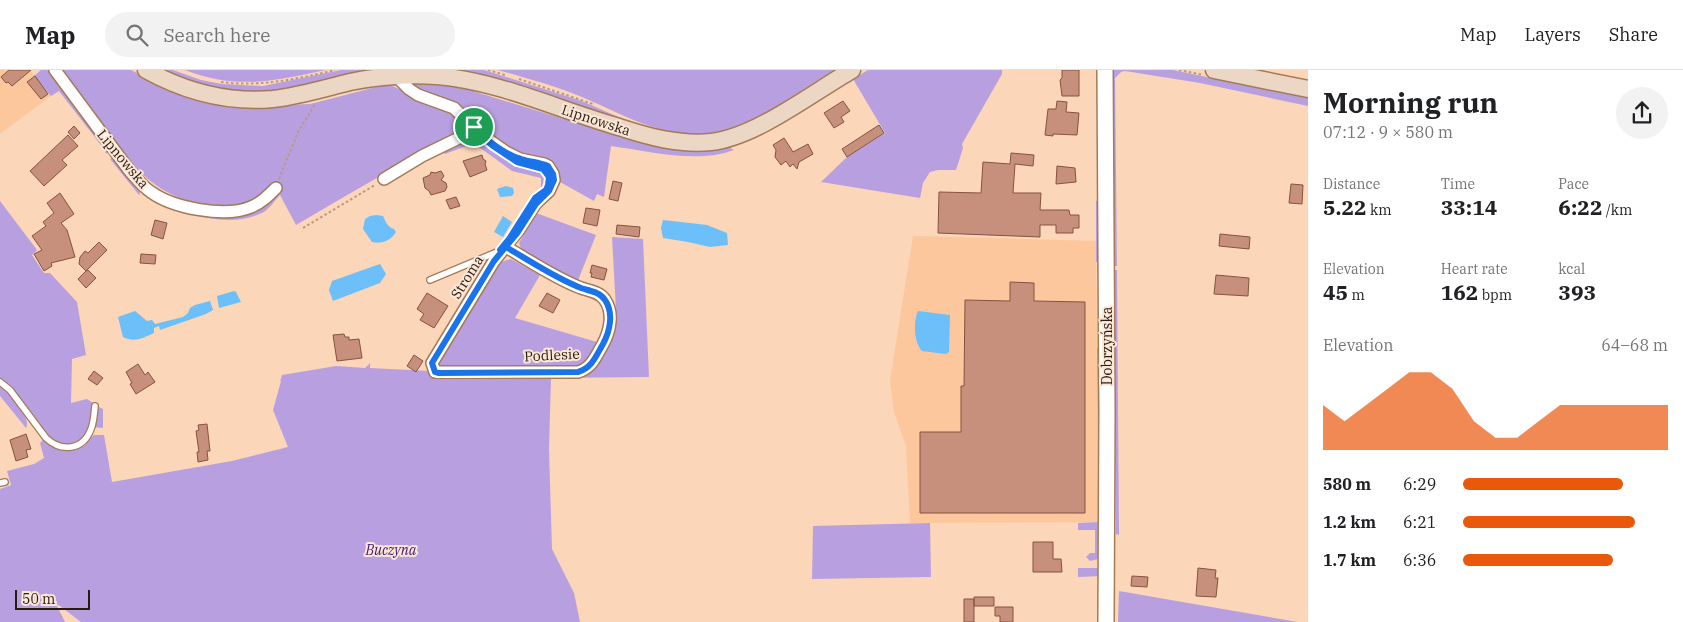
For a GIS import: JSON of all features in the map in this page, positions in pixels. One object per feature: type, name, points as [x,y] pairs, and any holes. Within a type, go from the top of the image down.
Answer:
[{"type":"main road","name":"Lipnowska","points":[[146,70],[186,89],[218,96],[246,99],[279,98],[358,81],[396,76],[435,76],[470,81],[511,92],[640,134],[691,143],[714,141],[745,133],[852,70]]},
{"type":"main road","points":[[1214,70],[1308,89]]},
{"type":"street","name":"Lipnowska","points":[[55,70],[129,170],[143,186],[155,195],[190,208],[207,211],[233,211],[250,208],[262,201],[276,188]]},
{"type":"street","name":"Dobrzyńska","points":[[1105,70],[1106,622]]},
{"type":"street","name":"Stroma","points":[[396,76],[418,95],[454,108],[479,132],[506,152],[520,159],[548,166],[554,180],[549,191],[536,204],[518,232],[494,261],[435,358]]},
{"type":"street","points":[[384,180],[422,156],[462,136],[474,127]]},
{"type":"street","name":"Podlesie","points":[[435,358],[432,368],[438,373],[578,372],[584,370],[594,361],[610,329],[608,306],[605,300],[601,296],[538,266],[506,247]]},
{"type":"lane","points":[[430,280],[506,247]]},
{"type":"lane","points":[[0,382],[10,390],[46,438],[53,444],[64,448],[77,445],[87,437],[92,425],[95,406]]},
{"type":"path","points":[[217,82],[262,84],[282,82],[335,70]]},
{"type":"path","points":[[488,70],[506,75]]},
{"type":"path","points":[[515,78],[583,100],[600,108]]},
{"type":"path","points":[[276,188],[298,132],[326,88]]},
{"type":"path","points":[[303,228],[384,180]]},
{"type":"shaded area","points":[[0,70],[30,70],[51,96],[0,134]]},
{"type":"shaded area","points":[[913,236],[1096,241],[1099,522],[910,523],[906,446],[894,412],[890,381]]},
{"type":"green space","points":[[41,70],[48,70],[109,151],[106,154],[59,91],[51,96],[34,76]]},
{"type":"green space","points":[[62,70],[131,70],[172,91],[198,100],[217,104],[260,106],[310,104],[388,84],[450,112],[462,123],[462,127],[459,132],[296,225],[280,195],[264,212],[251,217],[224,220],[196,216],[157,203],[157,201],[222,215],[256,201],[222,206],[207,205],[176,197],[162,189],[149,180],[130,161]]},
{"type":"green space","points":[[162,70],[173,70],[201,80],[222,84],[263,86],[341,70],[374,70],[287,89],[243,91],[198,84]]},
{"type":"green space","points":[[185,70],[326,70],[272,80],[239,82],[221,80]]},
{"type":"green space","points":[[451,70],[484,70],[582,101],[641,127]]},
{"type":"green space","points":[[498,70],[834,70],[775,108],[750,121],[716,132],[695,134],[676,133],[657,128],[572,93]]},
{"type":"green space","points":[[868,70],[1002,70],[1002,74],[962,144],[963,148],[956,170],[930,172],[923,183],[920,198],[821,182],[847,157],[885,133],[853,79]]},
{"type":"green space","points":[[1113,70],[1173,70],[1308,98],[1308,106],[1200,83],[1125,71],[1121,72],[1115,78],[1117,266],[1114,266]]},
{"type":"green space","points":[[414,84],[460,87],[603,131],[672,149],[720,148],[756,135],[757,137],[730,148],[734,150],[705,156],[673,155],[611,146],[604,197],[597,194],[594,201],[560,182],[558,170],[550,161],[545,158],[522,155],[485,129],[479,120],[460,105],[418,88]]},
{"type":"green space","points":[[471,133],[517,164],[542,170],[548,179],[543,191],[541,190],[541,178],[512,171],[479,147],[469,145],[445,154],[443,150]]},
{"type":"green space","points":[[113,157],[141,190],[139,195],[110,159]]},
{"type":"green space","points":[[1100,200],[1100,262],[1096,262],[1096,201]]},
{"type":"green space","points":[[0,201],[37,250],[32,255],[44,273],[50,273],[77,302],[86,355],[72,359],[71,403],[87,399],[93,403],[91,419],[86,433],[78,441],[69,445],[60,445],[53,441],[29,416],[0,380]]},
{"type":"green space","points":[[536,213],[596,235],[577,283],[522,251],[519,243]]},
{"type":"green space","name":"Buczyna","points":[[612,237],[643,239],[649,377],[551,378],[549,449],[552,549],[574,593],[580,622],[81,622],[56,604],[65,622],[0,622],[0,489],[11,485],[7,471],[34,464],[44,458],[40,443],[44,439],[58,449],[69,451],[81,446],[94,435],[104,435],[112,482],[232,461],[288,447],[273,410],[282,375],[336,366],[365,368],[370,363],[370,368],[430,371],[500,262],[511,259],[540,275],[515,318],[597,342],[604,329],[604,310],[616,310]]},
{"type":"green space","points":[[1114,270],[1117,270],[1119,535],[1116,534]]},
{"type":"green space","points":[[1097,348],[1101,348],[1102,558],[1090,561],[1086,557],[1090,553],[1095,553],[1095,530],[1078,530],[1078,523],[1099,522]]},
{"type":"green space","points":[[0,385],[23,411],[27,423],[26,428],[0,396]]},
{"type":"green space","points":[[97,406],[103,409],[103,428],[94,427]]},
{"type":"green space","points":[[930,523],[931,577],[812,579],[813,526]]},
{"type":"green space","points":[[1078,568],[1102,568],[1102,576],[1078,577]]},
{"type":"green space","points":[[1119,591],[1298,622],[1118,622]]},
{"type":"water","points":[[506,186],[513,188],[514,193],[512,196],[500,197],[497,189]]},
{"type":"water","points":[[376,215],[383,216],[388,226],[396,232],[391,238],[379,243],[372,242],[363,229],[365,219]]},
{"type":"water","points":[[503,216],[512,222],[503,237],[494,232]]},
{"type":"water","points":[[663,220],[707,225],[727,233],[728,245],[710,247],[663,238],[661,228]]},
{"type":"water","points":[[380,264],[386,274],[380,283],[333,301],[329,290],[332,281]]},
{"type":"water","points":[[234,291],[241,302],[219,308],[217,296]]},
{"type":"water","points":[[210,301],[213,310],[206,314],[160,330],[159,326],[154,328],[154,333],[146,337],[131,340],[123,337],[118,317],[135,311],[147,321],[152,320],[155,324],[183,317],[195,305]]},
{"type":"water","points":[[918,311],[950,315],[949,352],[946,354],[922,351],[917,342],[915,332],[915,321]]},
{"type":"building","points":[[9,70],[31,70],[12,86],[1,77]]},
{"type":"building","points":[[1062,70],[1079,70],[1079,96],[1062,96],[1060,80],[1062,78]]},
{"type":"building","points":[[35,76],[48,94],[41,99],[27,82]]},
{"type":"building","points":[[843,101],[850,111],[841,117],[844,122],[834,128],[824,113]]},
{"type":"building","points":[[1057,101],[1067,102],[1066,112],[1079,113],[1077,135],[1045,135],[1048,109],[1056,109]]},
{"type":"building","points":[[879,125],[884,133],[847,157],[842,149]]},
{"type":"building","points":[[74,126],[80,133],[74,139],[68,132]]},
{"type":"building","points":[[68,135],[78,146],[62,160],[67,165],[44,186],[30,171]]},
{"type":"building","points":[[784,138],[793,152],[808,144],[813,154],[799,162],[797,169],[793,164],[790,167],[786,161],[781,165],[775,157],[776,150],[773,145]]},
{"type":"building","points":[[1011,153],[1034,155],[1033,166],[1015,164],[1013,193],[1041,193],[1040,210],[1069,210],[1070,215],[1079,215],[1079,228],[1073,228],[1073,233],[1056,233],[1056,225],[1040,225],[1040,237],[938,233],[939,192],[981,193],[983,162],[1010,164]]},
{"type":"building","points":[[482,155],[486,161],[487,170],[470,177],[463,161]]},
{"type":"building","points":[[1057,166],[1075,168],[1076,182],[1056,184]]},
{"type":"building","points":[[441,171],[444,176],[441,180],[446,183],[447,187],[445,191],[431,195],[425,188],[423,178],[430,175],[431,172]]},
{"type":"building","points":[[613,181],[622,183],[618,201],[609,199]]},
{"type":"building","points":[[1291,184],[1303,185],[1302,204],[1289,203]]},
{"type":"building","points":[[60,193],[74,214],[61,223],[67,230],[75,257],[51,263],[52,266],[44,271],[34,254],[42,250],[32,236],[46,226],[43,222],[54,213],[47,203]]},
{"type":"building","points":[[456,197],[460,206],[450,209],[446,200]]},
{"type":"building","points":[[586,208],[600,210],[597,226],[583,223]]},
{"type":"building","points":[[155,220],[167,223],[163,239],[151,235]]},
{"type":"building","points":[[617,225],[640,227],[639,237],[616,234]]},
{"type":"building","points":[[1220,234],[1250,237],[1249,249],[1219,246]]},
{"type":"building","points":[[99,242],[107,250],[86,271],[79,264],[80,257],[85,251],[88,253]]},
{"type":"building","points":[[141,254],[156,255],[155,264],[140,263]]},
{"type":"building","points":[[592,265],[607,269],[604,280],[591,277]]},
{"type":"building","points":[[88,270],[96,278],[86,288],[78,279]]},
{"type":"building","points":[[1216,275],[1249,278],[1248,296],[1214,294]]},
{"type":"building","points":[[1010,282],[1034,283],[1034,301],[1085,302],[1085,513],[920,513],[920,432],[961,432],[961,386],[964,386],[965,300],[1010,301]]},
{"type":"building","points":[[427,293],[448,306],[434,328],[420,320],[424,314],[417,309]]},
{"type":"building","points":[[547,293],[560,300],[553,313],[539,306]]},
{"type":"building","points":[[344,334],[345,337],[349,337],[349,340],[359,339],[362,358],[337,361],[333,335]]},
{"type":"building","points":[[414,355],[423,361],[416,372],[407,366]]},
{"type":"building","points":[[138,364],[145,375],[148,372],[155,382],[136,394],[126,372]]},
{"type":"building","points":[[94,371],[103,378],[97,385],[88,379]]},
{"type":"building","points":[[207,424],[210,451],[207,451],[208,460],[198,462],[197,452],[199,452],[196,431],[199,430],[198,425]]},
{"type":"building","points":[[26,434],[31,449],[26,450],[28,457],[16,461],[10,440]]},
{"type":"building","points":[[1033,542],[1053,542],[1053,559],[1061,559],[1062,572],[1033,572]]},
{"type":"building","points":[[1198,568],[1216,570],[1215,578],[1218,578],[1216,597],[1196,596]]},
{"type":"building","points":[[1132,576],[1148,577],[1147,587],[1131,586]]},
{"type":"building","points":[[974,597],[994,597],[994,606],[974,606]]},
{"type":"building","points":[[964,599],[974,599],[974,622],[964,622]]},
{"type":"building","points":[[995,607],[1013,607],[1013,622],[1000,622],[1000,616],[995,616]]},
{"type":"route","points":[[474,127],[472,129],[504,155],[522,164],[539,167],[549,177],[546,190],[535,198],[500,250],[506,247],[538,266],[596,293],[605,300],[608,306],[609,334],[594,361],[584,370],[578,372],[438,373],[432,368],[432,363],[494,261],[506,247],[518,232],[536,204],[549,191],[554,180],[548,166],[520,159],[506,152],[474,127]]}]
